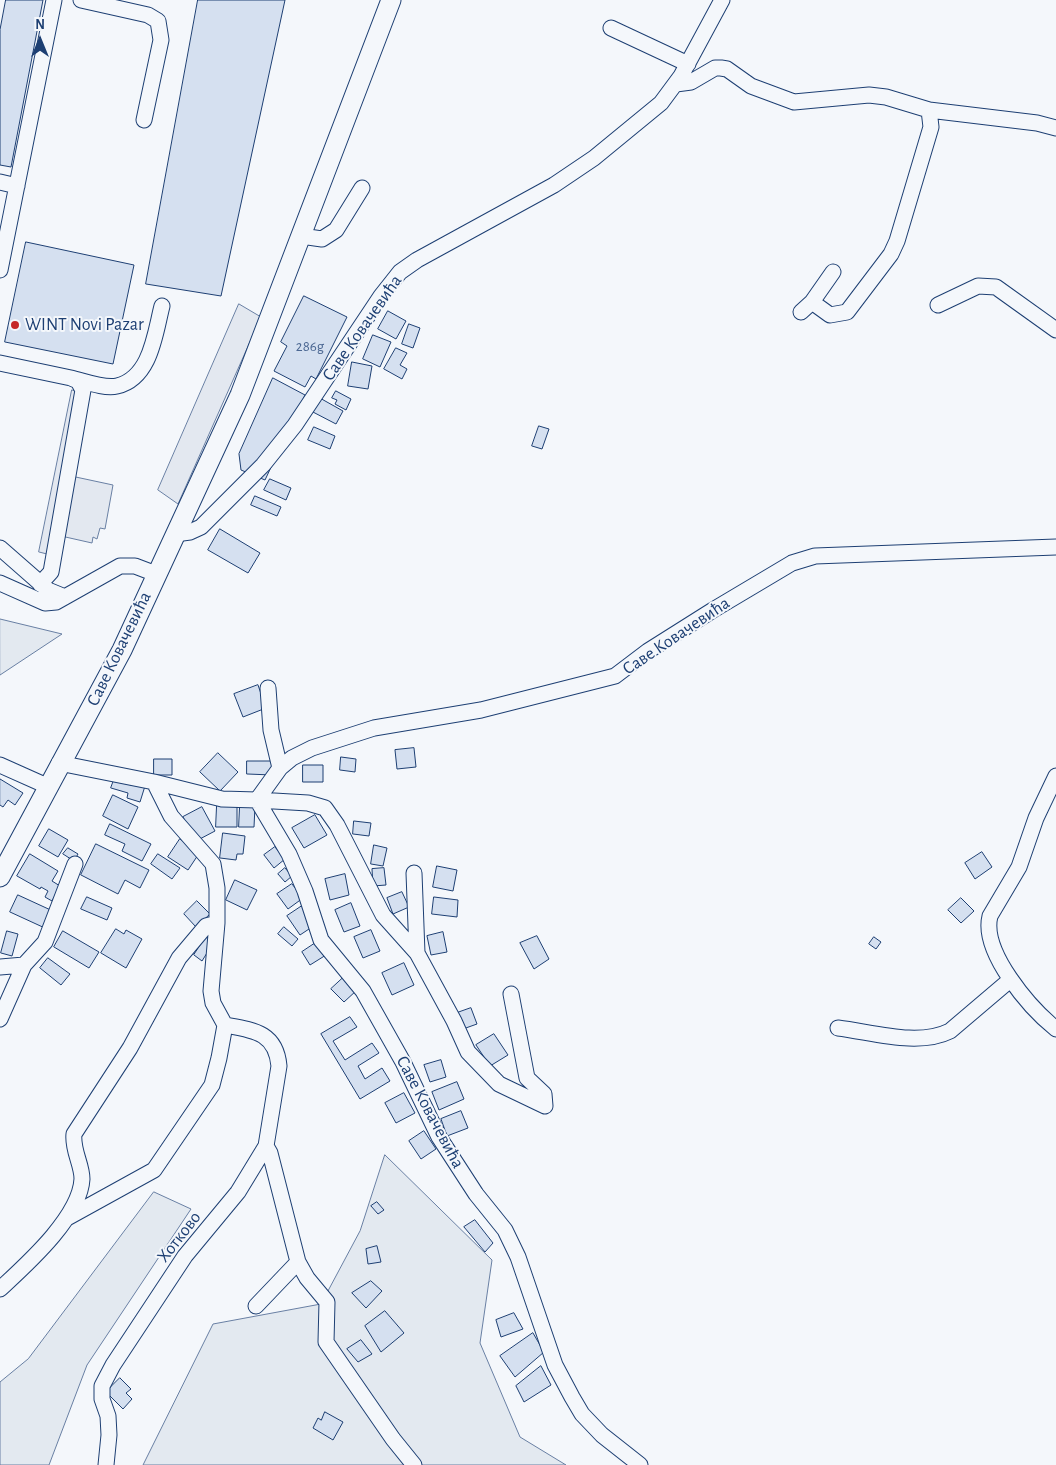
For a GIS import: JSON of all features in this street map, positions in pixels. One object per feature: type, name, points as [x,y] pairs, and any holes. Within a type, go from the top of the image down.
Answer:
[{"type":"main road","name":"Саве Ковачевића","points":[[0,877],[59,763],[122,650],[240,396],[391,0]]},
{"type":"street","points":[[0,270],[54,0]]},
{"type":"street","points":[[81,0],[148,15],[158,21],[161,40],[144,120]]},
{"type":"street","name":"Саве Ковачевића","points":[[175,534],[190,532],[200,527],[263,465],[295,425],[400,272],[417,260],[562,180],[594,158],[661,103],[676,84],[688,64],[722,0]]},
{"type":"street","points":[[612,28],[688,64]]},
{"type":"street","points":[[676,84],[691,82],[715,68],[721,68],[727,69],[751,86],[794,102],[869,95],[886,97],[929,110],[1038,123],[1056,128]]},
{"type":"street","points":[[833,272],[806,307],[830,315],[847,312],[890,254],[898,241],[932,127],[929,110]]},
{"type":"street","points":[[0,182],[17,186]]},
{"type":"street","points":[[301,236],[322,239],[336,230],[362,188]]},
{"type":"street","points":[[938,305],[978,286],[996,287],[1056,330]]},
{"type":"street","points":[[0,363],[110,386],[118,386],[142,370],[148,359],[162,306]]},
{"type":"street","points":[[40,584],[51,572],[83,398],[81,385],[71,378]]},
{"type":"street","name":"Саве Ковачевића","points":[[640,1465],[602,1435],[582,1414],[572,1397],[555,1365],[518,1258],[505,1230],[476,1194],[439,1137],[403,1062],[363,991],[321,940],[305,891],[289,854],[257,800],[280,768],[292,758],[312,748],[374,728],[480,710],[615,676],[648,651],[792,563],[815,556],[1056,547]]},
{"type":"street","points":[[0,548],[40,584],[48,590],[65,597]]},
{"type":"street","points":[[0,583],[45,603],[56,602],[120,566],[135,566],[156,574]]},
{"type":"street","points":[[268,688],[271,730],[280,768]]},
{"type":"street","points":[[59,763],[154,782],[222,799],[308,803],[325,808],[337,825],[383,915],[416,953],[454,1021],[468,1052],[499,1084],[545,1106],[544,1094],[527,1078],[510,994]]},
{"type":"street","points":[[0,765],[47,786]]},
{"type":"street","points":[[1056,776],[1036,818],[1026,852],[990,916],[988,926],[1010,980],[1028,1004],[1056,1029]]},
{"type":"street","points":[[66,1218],[154,1170],[212,1085],[225,1026],[213,1003],[211,991],[217,923],[217,888],[213,864],[171,816],[154,782]]},
{"type":"street","points":[[0,1020],[24,965],[45,942],[75,864]]},
{"type":"street","points":[[414,873],[416,953]]},
{"type":"street","points":[[0,1289],[26,1265],[66,1218],[79,1196],[82,1178],[73,1142],[74,1134],[130,1048],[179,958],[206,926],[217,923]]},
{"type":"street","points":[[0,967],[24,965]]},
{"type":"street","points":[[838,1028],[910,1039],[939,1036],[950,1031],[1010,980]]},
{"type":"street","points":[[225,1026],[254,1030],[273,1042],[278,1054],[279,1066],[266,1146],[270,1153],[298,1262],[307,1278],[326,1302],[326,1342],[393,1439],[414,1465]]},
{"type":"street","name":"Хотково","points":[[106,1465],[109,1435],[108,1416],[102,1399],[102,1386],[109,1372],[185,1256],[238,1192],[266,1146]]},
{"type":"street","points":[[256,1306],[298,1262]]},
{"type":"shaded area","points":[[239,304],[261,317],[178,504],[158,490]]},
{"type":"shaded area","points":[[72,390],[80,392],[47,554],[39,552]]},
{"type":"shaded area","points":[[71,476],[113,485],[105,529],[100,528],[97,539],[93,537],[92,543],[61,536]]},
{"type":"shaded area","points":[[0,619],[62,634],[0,675]]},
{"type":"shaded area","points":[[385,1155],[492,1260],[480,1343],[520,1437],[566,1465],[143,1465],[213,1324],[321,1304],[360,1231]]},
{"type":"shaded area","points":[[154,1192],[191,1209],[87,1365],[49,1465],[0,1465],[0,1382],[28,1359]]},
{"type":"building","points":[[6,0],[43,0],[11,167],[0,165],[0,30]]},
{"type":"building","points":[[198,0],[285,0],[221,296],[146,284]]},
{"type":"building","points":[[26,242],[134,265],[113,364],[5,342]]},
{"type":"building","points":[[304,296],[347,317],[316,379],[311,376],[305,387],[274,371],[287,346],[281,342]]},
{"type":"building","points":[[388,311],[406,321],[396,339],[378,329]]},
{"type":"building","points":[[409,324],[420,328],[413,348],[402,344]]},
{"type":"building","points":[[373,335],[391,342],[380,367],[363,359]]},
{"type":"building","points":[[396,348],[407,353],[400,365],[407,369],[402,379],[384,369]]},
{"type":"building","points":[[352,362],[372,366],[368,389],[348,386]]},
{"type":"building","points":[[273,378],[305,395],[265,480],[241,470],[239,454]]},
{"type":"building","points":[[336,391],[351,399],[346,410],[335,404],[337,400],[332,398]]},
{"type":"building","points":[[318,397],[343,411],[336,424],[311,411]]},
{"type":"building","points":[[539,426],[549,429],[542,449],[532,446]]},
{"type":"building","points":[[314,427],[335,436],[330,449],[308,440]]},
{"type":"building","points":[[270,479],[291,488],[286,500],[264,490]]},
{"type":"building","points":[[255,496],[281,507],[277,516],[251,505]]},
{"type":"building","points":[[220,529],[260,553],[248,573],[208,550]]},
{"type":"building","points":[[258,685],[266,708],[243,717],[234,694]]},
{"type":"building","points":[[414,748],[416,767],[397,769],[395,750]]},
{"type":"building","points":[[218,753],[238,772],[220,791],[200,772]]},
{"type":"building","points":[[341,757],[356,759],[355,772],[340,770]]},
{"type":"building","points":[[154,759],[172,759],[172,775],[154,775]]},
{"type":"building","points":[[247,761],[272,761],[272,775],[247,774]]},
{"type":"building","points":[[303,765],[323,765],[323,782],[303,782]]},
{"type":"building","points":[[0,779],[23,793],[15,805],[8,800],[3,807],[0,805]]},
{"type":"building","points":[[114,780],[131,785],[132,782],[145,786],[140,802],[127,798],[128,793],[111,788]]},
{"type":"building","points":[[113,795],[138,807],[128,829],[103,816]]},
{"type":"building","points":[[217,805],[237,805],[237,827],[216,827]]},
{"type":"building","points":[[240,806],[255,806],[254,827],[239,827]]},
{"type":"building","points":[[202,807],[215,831],[196,841],[183,817]]},
{"type":"building","points":[[315,815],[327,835],[304,848],[292,828]]},
{"type":"building","points":[[354,821],[371,823],[369,836],[353,834]]},
{"type":"building","points":[[110,824],[151,844],[142,861],[122,851],[125,844],[105,835]]},
{"type":"building","points":[[49,829],[68,840],[58,857],[39,846]]},
{"type":"building","points":[[223,833],[245,836],[243,854],[237,854],[236,860],[220,858]]},
{"type":"building","points":[[180,839],[200,852],[188,870],[168,857]]},
{"type":"building","points":[[96,844],[149,870],[140,888],[125,880],[118,894],[81,875]]},
{"type":"building","points":[[374,845],[387,848],[383,866],[371,864]]},
{"type":"building","points":[[275,847],[285,859],[274,868],[264,855]]},
{"type":"building","points":[[68,848],[78,854],[74,861],[63,854]]},
{"type":"building","points":[[982,852],[992,867],[975,879],[965,863]]},
{"type":"building","points":[[30,854],[58,871],[52,881],[60,886],[52,901],[45,897],[48,891],[41,887],[40,889],[17,876]]},
{"type":"building","points":[[158,854],[180,868],[172,879],[151,864]]},
{"type":"building","points":[[437,866],[457,870],[453,891],[433,887]]},
{"type":"building","points":[[285,868],[292,876],[285,882],[278,874]]},
{"type":"building","points":[[384,868],[386,885],[373,886],[372,869]]},
{"type":"building","points":[[345,874],[349,895],[330,900],[325,879]]},
{"type":"building","points":[[235,880],[257,890],[247,910],[226,900]]},
{"type":"building","points":[[292,884],[303,898],[288,909],[277,894]]},
{"type":"building","points":[[402,892],[409,907],[393,914],[387,898]]},
{"type":"building","points":[[18,895],[55,912],[47,929],[10,912]]},
{"type":"building","points":[[87,897],[112,908],[107,920],[81,909]]},
{"type":"building","points":[[434,897],[458,900],[457,917],[432,914]]},
{"type":"building","points":[[961,898],[974,911],[961,923],[948,910]]},
{"type":"building","points":[[197,901],[210,914],[196,927],[184,914]]},
{"type":"building","points":[[351,903],[360,926],[344,932],[335,910]]},
{"type":"building","points":[[302,906],[315,925],[300,935],[287,916]]},
{"type":"building","points":[[284,927],[298,939],[292,946],[278,934]]},
{"type":"building","points":[[116,929],[124,934],[126,930],[142,939],[126,968],[101,953]]},
{"type":"building","points":[[371,930],[380,951],[363,958],[354,937]]},
{"type":"building","points":[[7,931],[18,934],[12,956],[1,953]]},
{"type":"building","points":[[63,931],[99,952],[89,968],[54,947]]},
{"type":"building","points":[[443,932],[447,952],[431,955],[427,936]]},
{"type":"building","points":[[207,935],[215,940],[202,961],[194,955]]},
{"type":"building","points":[[537,936],[549,959],[534,969],[520,943]]},
{"type":"building","points":[[874,937],[881,942],[876,949],[869,944]]},
{"type":"building","points":[[317,942],[326,955],[310,965],[302,952]]},
{"type":"building","points":[[48,958],[70,974],[61,985],[40,968]]},
{"type":"building","points":[[404,963],[414,985],[392,995],[382,973]]},
{"type":"building","points":[[344,977],[357,990],[344,1002],[331,989]]},
{"type":"building","points":[[471,1008],[477,1024],[463,1029],[457,1013]]},
{"type":"building","points":[[350,1017],[357,1027],[333,1041],[345,1060],[372,1043],[379,1053],[358,1066],[365,1079],[382,1068],[390,1081],[360,1099],[321,1034]]},
{"type":"building","points":[[494,1034],[508,1055],[490,1066],[476,1045]]},
{"type":"building","points":[[441,1060],[446,1077],[430,1082],[424,1065]]},
{"type":"building","points":[[457,1082],[464,1099],[439,1110],[432,1092]]},
{"type":"building","points":[[404,1093],[415,1113],[396,1123],[385,1103]]},
{"type":"building","points":[[461,1111],[468,1128],[447,1136],[441,1119]]},
{"type":"building","points":[[424,1131],[436,1149],[421,1159],[409,1141]]},
{"type":"building","points":[[377,1202],[384,1210],[378,1214],[371,1206]]},
{"type":"building","points":[[475,1220],[493,1243],[485,1252],[464,1227]]},
{"type":"building","points":[[377,1246],[381,1262],[368,1264],[366,1249]]},
{"type":"building","points":[[371,1281],[382,1291],[366,1308],[352,1293]]},
{"type":"building","points":[[385,1311],[404,1333],[381,1352],[365,1326]]},
{"type":"building","points":[[514,1313],[523,1329],[501,1337],[496,1320]]},
{"type":"building","points":[[533,1333],[544,1352],[515,1377],[500,1356]]},
{"type":"building","points":[[361,1340],[372,1354],[358,1362],[347,1349]]},
{"type":"building","points":[[541,1366],[551,1385],[524,1402],[516,1386]]},
{"type":"building","points":[[120,1378],[131,1389],[126,1393],[132,1399],[123,1409],[106,1392]]},
{"type":"building","points":[[325,1412],[343,1422],[333,1440],[313,1428],[318,1418],[321,1420]]},
{"type":"place","name":"WINT Novi Pazar","points":[[15,325]]}]
